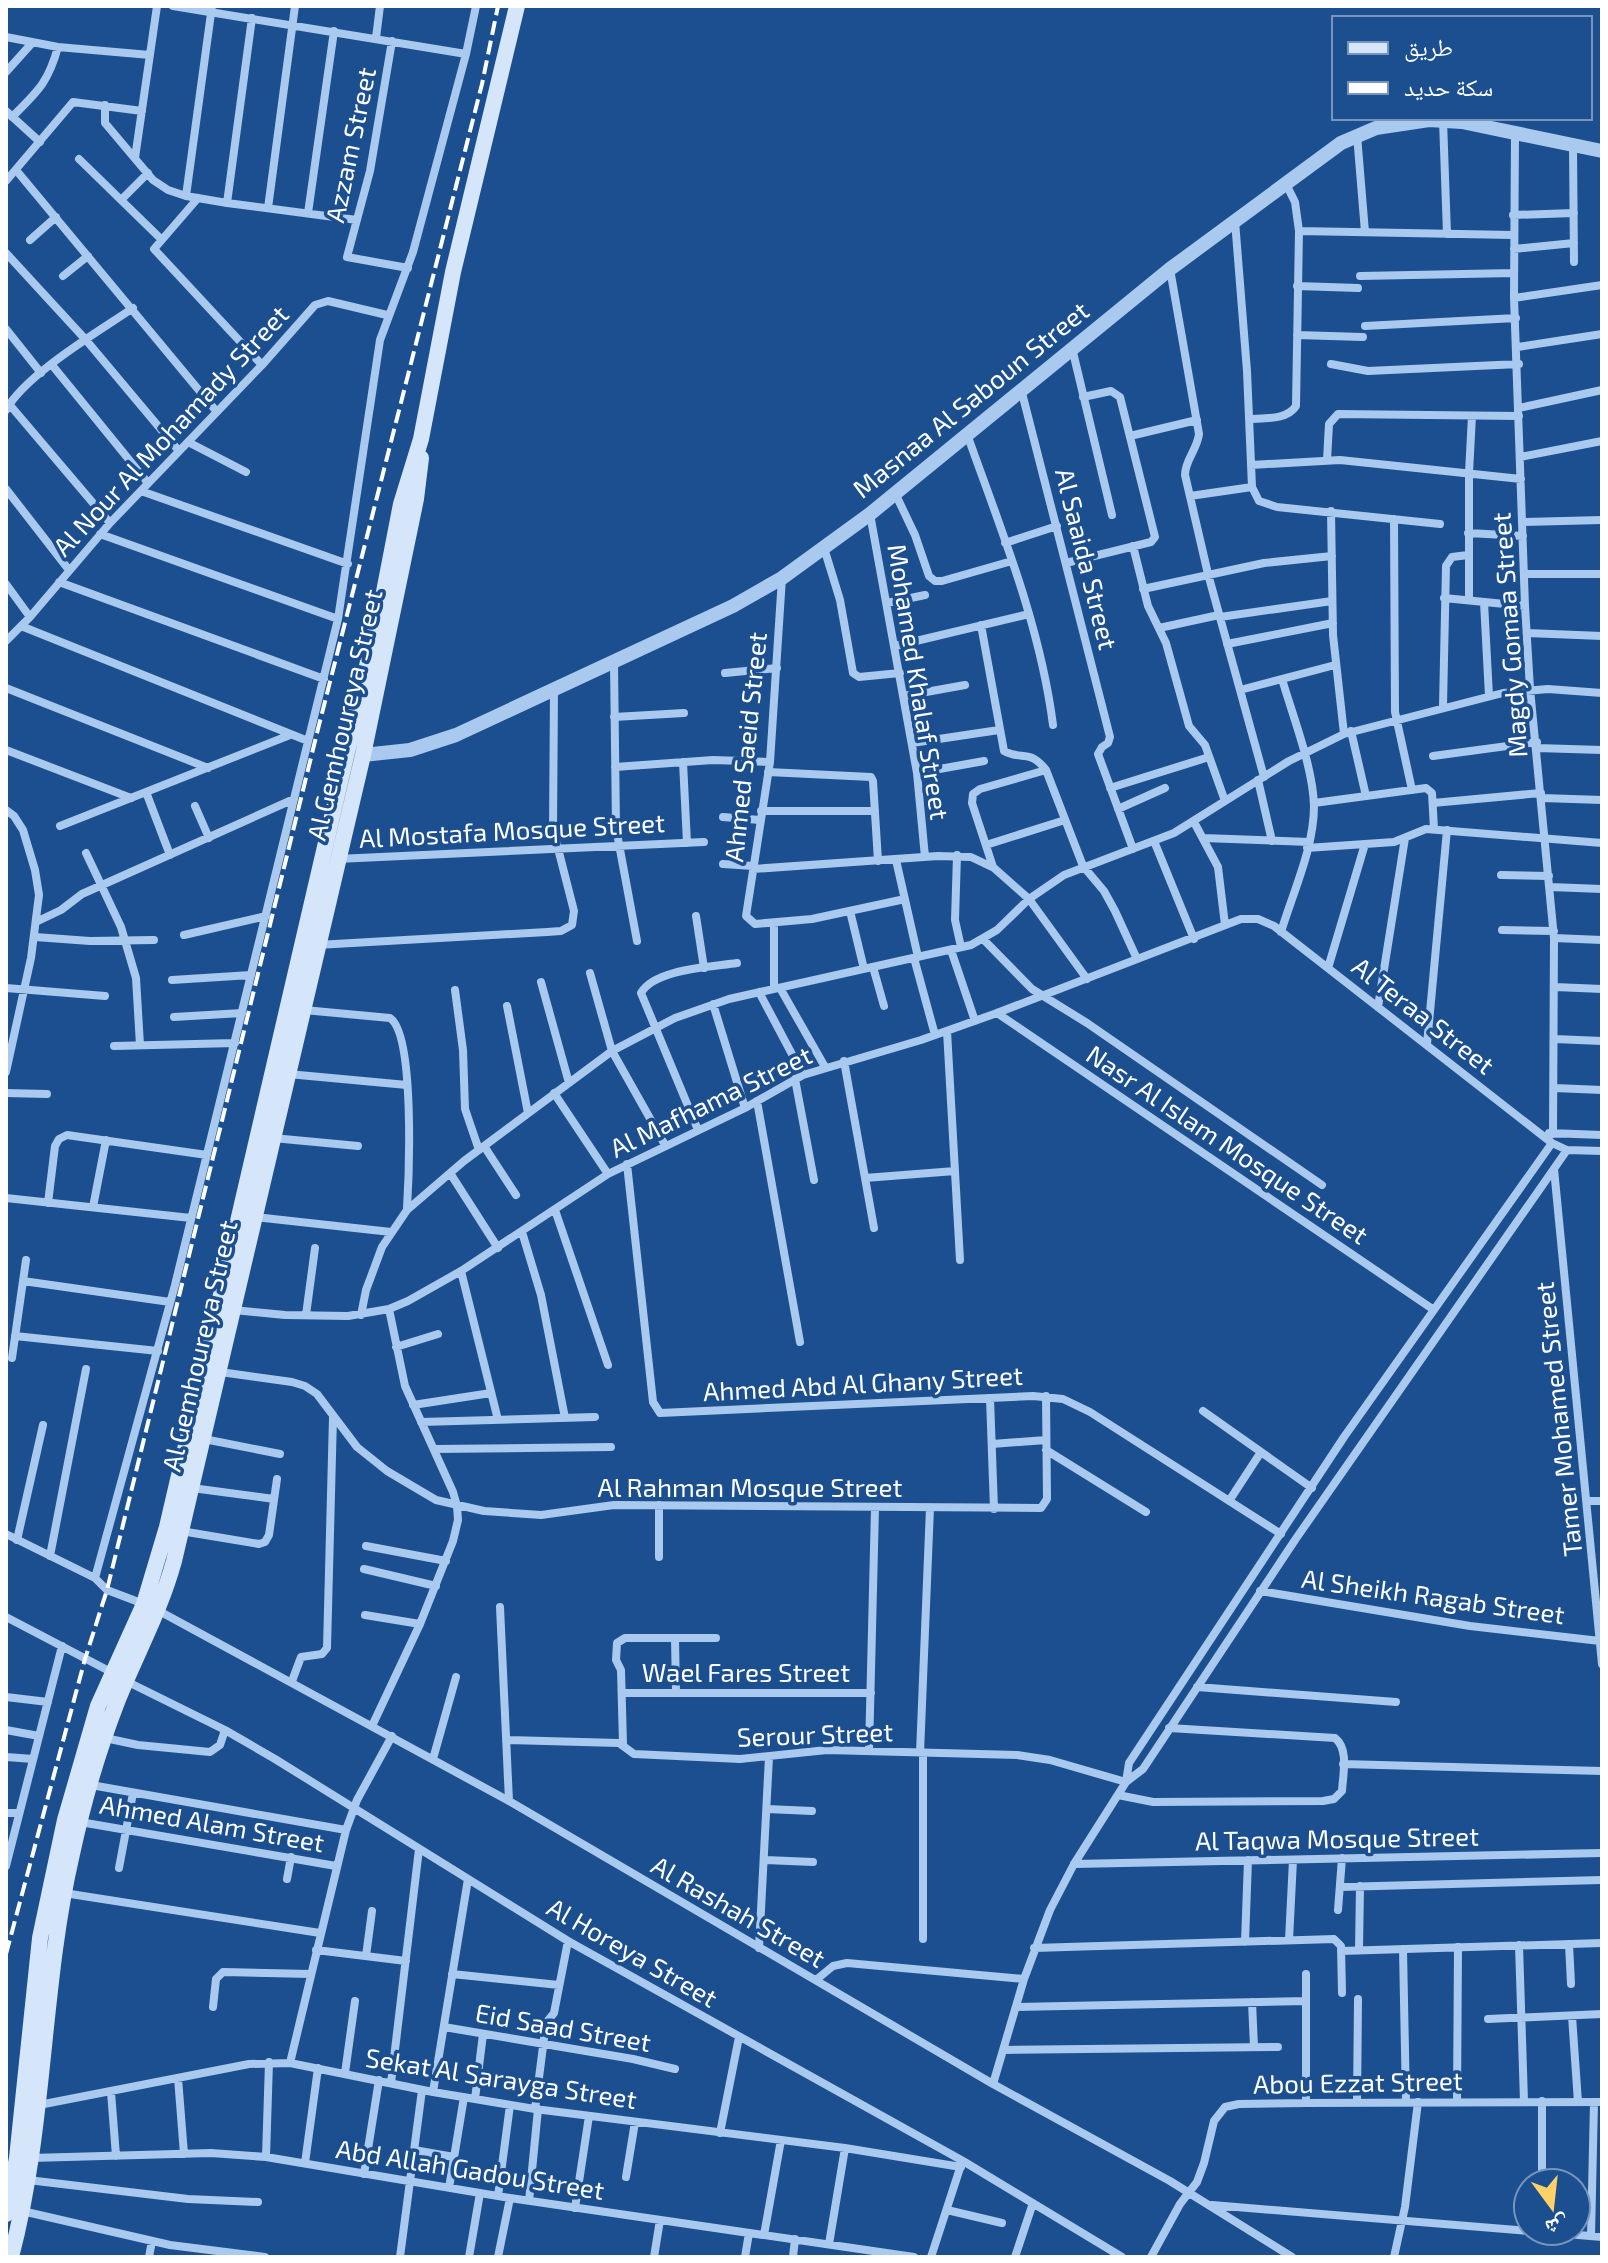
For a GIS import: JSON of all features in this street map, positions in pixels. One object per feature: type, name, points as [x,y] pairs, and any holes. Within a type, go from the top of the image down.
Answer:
[{"type":"main road","name":"Al Gemhoureya Street","points":[[151,1608],[217,1307],[419,482],[421,439],[453,272],[517,6]]},
{"type":"main road","name":"Al Gemhoureya Street","points":[[14,2212],[27,2179],[25,2109],[40,1938],[49,1891],[81,1762],[151,1608],[181,1531],[235,1310],[317,945],[329,859],[363,755],[376,657]]},
{"type":"main road","name":"Al Gemhoureya Street","points":[[25,2109],[63,1893],[119,1676]]},
{"type":"main road","name":"Al Gemhoureya Street","points":[[11,2257],[14,2212],[24,2158]]},
{"type":"street","points":[[135,158],[157,6]]},
{"type":"street","points":[[173,6],[211,9],[466,54]]},
{"type":"street","points":[[268,208],[295,6]]},
{"type":"street","points":[[376,38],[380,6]]},
{"type":"street","name":"Al Gemhoureya Street","points":[[95,1578],[158,1351],[338,619],[380,340],[387,315],[408,268],[476,6]]},
{"type":"street","points":[[186,196],[211,9]]},
{"type":"street","points":[[227,203],[252,18]]},
{"type":"street","points":[[308,213],[334,31]]},
{"type":"street","points":[[6,37],[58,47],[150,55]]},
{"type":"street","name":"Azzam Street","points":[[392,41],[370,171],[347,257],[408,268]]},
{"type":"street","points":[[6,72],[32,43]]},
{"type":"street","points":[[40,142],[9,114],[45,83],[58,47]]},
{"type":"street","points":[[6,181],[73,102],[142,111]]},
{"type":"street","points":[[105,105],[105,123],[148,173],[168,190],[227,203],[357,220]]},
{"type":"street","points":[[1443,120],[1447,234]]},
{"type":"street","name":"Masnaa Al Saboun Street","points":[[363,755],[433,744],[614,663],[733,606],[782,578],[870,514],[1170,269],[1285,182],[1357,135],[1396,123],[1443,120],[1602,151]]},
{"type":"street","name":"Magdy Gomaa Street","points":[[1515,133],[1514,298],[1519,364],[1525,606],[1554,934],[1552,1138]]},
{"type":"street","points":[[1357,135],[1365,232]]},
{"type":"street","points":[[1573,146],[1574,262]]},
{"type":"street","points":[[79,159],[161,239]]},
{"type":"street","points":[[16,170],[217,412]]},
{"type":"street","points":[[121,200],[148,173]]},
{"type":"street","points":[[1249,419],[1283,416],[1294,410],[1297,402],[1299,231],[1295,202],[1285,182]]},
{"type":"street","points":[[198,198],[154,246],[154,250],[262,365]]},
{"type":"street","points":[[1513,215],[1574,213]]},
{"type":"street","points":[[30,240],[56,217]]},
{"type":"street","points":[[1235,220],[1252,487],[1259,501],[1277,507],[1440,524]]},
{"type":"street","points":[[1299,231],[1513,235]]},
{"type":"street","points":[[1514,249],[1574,243]]},
{"type":"street","points":[[6,253],[86,340],[179,451]]},
{"type":"street","points":[[63,276],[88,256]]},
{"type":"street","points":[[1170,269],[1197,420],[1197,445],[1185,467],[1190,496],[1261,778],[1272,841]]},
{"type":"street","points":[[1360,276],[1514,273]]},
{"type":"street","points":[[1514,298],[1602,285]]},
{"type":"street","points":[[1297,286],[1358,288]]},
{"type":"street","name":"Al Nour Al Mohamady Street","points":[[6,641],[110,523],[319,302],[328,301],[387,315]]},
{"type":"street","points":[[110,523],[7,407],[41,373],[133,308]]},
{"type":"street","points":[[1365,326],[1516,318]]},
{"type":"street","points":[[6,329],[41,373]]},
{"type":"street","points":[[1518,347],[1602,334]]},
{"type":"street","points":[[1297,335],[1363,337]]},
{"type":"street","points":[[1072,347],[1112,515]]},
{"type":"street","points":[[1331,364],[1368,371],[1519,364]]},
{"type":"street","points":[[52,365],[144,487],[348,564]]},
{"type":"street","name":"Al Saaida Street","points":[[1021,389],[1110,740],[1098,754],[1110,788]]},
{"type":"street","points":[[1327,460],[1329,424],[1338,414],[1472,416],[1519,412],[1602,390]]},
{"type":"street","points":[[1066,563],[1154,539],[1118,394],[1107,391],[1083,397]]},
{"type":"street","points":[[1469,600],[1472,416]]},
{"type":"street","points":[[1130,436],[1197,420]]},
{"type":"street","points":[[967,433],[1029,614],[1044,668],[1053,725]]},
{"type":"street","points":[[1520,457],[1602,441]]},
{"type":"street","points":[[188,442],[246,472]]},
{"type":"street","points":[[1251,465],[1327,460],[1521,479]]},
{"type":"street","points":[[1190,496],[1252,487]]},
{"type":"street","points":[[6,489],[69,570]]},
{"type":"street","points":[[895,493],[915,535],[929,576],[935,581],[1012,561]]},
{"type":"street","points":[[1331,511],[1335,665],[1347,732],[1366,796]]},
{"type":"street","name":"Mohamed Khalaf Street","points":[[870,514],[917,773],[925,857]]},
{"type":"street","points":[[1394,519],[1396,719],[1412,790]]},
{"type":"street","points":[[1522,522],[1602,520]]},
{"type":"street","points":[[1005,543],[1057,526]]},
{"type":"street","points":[[1468,533],[1523,536]]},
{"type":"street","points":[[100,534],[338,619]]},
{"type":"street","points":[[1133,546],[1143,589],[1166,643],[1191,731],[1202,740],[1225,801]]},
{"type":"street","points":[[824,548],[840,600],[853,673],[859,677],[900,673]]},
{"type":"street","points":[[1443,706],[1445,572],[1448,561],[1457,555],[1468,555]]},
{"type":"street","points":[[1143,589],[1287,559],[1332,556]]},
{"type":"street","points":[[1524,574],[1602,574]]},
{"type":"street","name":"Ahmed Saeid Street","points":[[774,924],[755,924],[748,919],[770,762],[782,578]]},
{"type":"street","points":[[59,582],[324,679]]},
{"type":"street","points":[[6,584],[30,617]]},
{"type":"street","points":[[887,603],[925,595]]},
{"type":"street","points":[[1444,598],[1525,606]]},
{"type":"street","points":[[1159,628],[1220,616],[1332,601]]},
{"type":"street","points":[[1484,602],[1489,696]]},
{"type":"street","points":[[895,646],[1029,614]]},
{"type":"street","points":[[1227,644],[1333,623]]},
{"type":"street","points":[[981,625],[1004,751],[1028,755],[1046,770],[1083,866],[1104,891],[1137,959]]},
{"type":"street","points":[[21,626],[308,741]]},
{"type":"street","points":[[1527,633],[1602,636]]},
{"type":"street","points":[[614,663],[619,846],[637,941]]},
{"type":"street","points":[[1240,690],[1335,665]]},
{"type":"street","points":[[725,673],[777,668]]},
{"type":"street","points":[[1281,932],[1308,845],[1314,803],[1282,679]]},
{"type":"street","points":[[904,696],[965,685]]},
{"type":"street","points":[[6,688],[208,768]]},
{"type":"street","points":[[361,1315],[371,1275],[391,1232],[407,1210],[554,1093],[612,1051],[654,1028],[713,1004],[956,948],[983,939],[1055,880],[1194,822],[1303,753],[1347,732],[1443,706],[1530,689],[1602,693]]},
{"type":"street","points":[[317,945],[561,931],[572,925],[574,911],[553,829],[554,690]]},
{"type":"street","points":[[614,717],[684,713]]},
{"type":"street","points":[[912,743],[999,730]]},
{"type":"street","points":[[60,826],[290,735]]},
{"type":"street","points":[[1433,756],[1537,745],[1602,750]]},
{"type":"street","points":[[6,750],[131,798]]},
{"type":"street","points":[[1133,849],[1110,788],[1209,757]]},
{"type":"street","points":[[917,773],[984,761]]},
{"type":"street","points":[[615,767],[683,762],[770,762]]},
{"type":"street","points":[[683,762],[687,843]]},
{"type":"street","points":[[994,868],[971,800],[973,794],[980,789],[1046,770]]},
{"type":"street","points":[[768,772],[869,776],[873,781],[878,861]]},
{"type":"street","points":[[1118,809],[1165,788]]},
{"type":"street","points":[[1314,803],[1428,789],[1432,793],[1434,829]]},
{"type":"street","points":[[146,792],[170,855]]},
{"type":"street","points":[[1433,803],[1542,795],[1602,800]]},
{"type":"street","points":[[38,921],[101,886],[294,799]]},
{"type":"street","points":[[195,806],[209,838]]},
{"type":"street","points":[[723,817],[875,811]]},
{"type":"street","points":[[6,1071],[38,921],[39,895],[23,830],[9,815]]},
{"type":"street","points":[[986,845],[1065,820]]},
{"type":"street","points":[[1194,822],[1220,873],[1225,925]]},
{"type":"street","points":[[1203,838],[1308,845],[1365,844],[1394,842],[1419,831],[1434,829],[1546,841],[1602,843]]},
{"type":"street","points":[[1427,1044],[1447,830]]},
{"type":"street","points":[[1378,1007],[1405,838]]},
{"type":"street","points":[[1154,841],[1194,939]]},
{"type":"street","name":"Al Mostafa Mosque Street","points":[[329,859],[704,842]]},
{"type":"street","points":[[1328,968],[1365,844]]},
{"type":"street","points":[[86,853],[125,941],[138,985],[140,1045]]},
{"type":"street","points":[[957,855],[956,948],[975,1021]]},
{"type":"street","points":[[723,864],[753,867],[957,855],[982,861],[1029,899],[1087,979]]},
{"type":"street","points":[[896,860],[935,1035]]},
{"type":"street","points":[[1501,875],[1549,876]]},
{"type":"street","points":[[1550,887],[1602,889]]},
{"type":"street","points":[[825,1067],[777,988],[774,924],[905,899]]},
{"type":"street","points":[[850,911],[884,1006]]},
{"type":"street","points":[[184,935],[266,916]]},
{"type":"street","points":[[696,916],[704,968]]},
{"type":"street","name":"Al Mafhama Street","points":[[217,1307],[306,1315],[361,1315],[389,1309],[461,1271],[608,1174],[745,1108],[799,1077],[975,1021],[1241,919],[1258,919],[1281,932]]},
{"type":"street","points":[[1502,930],[1602,940]]},
{"type":"street","name":"Al Teraa Street","points":[[1281,932],[1567,1150],[1602,1151]]},
{"type":"street","points":[[35,937],[154,940]]},
{"type":"street","points":[[983,939],[1023,981],[1042,995],[1322,1185]]},
{"type":"street","points":[[698,1130],[641,999],[644,987],[665,976],[737,963]]},
{"type":"street","points":[[590,973],[612,1051],[665,1145]]},
{"type":"street","points":[[172,980],[251,975]]},
{"type":"street","points":[[541,982],[569,1083]]},
{"type":"street","points":[[1555,987],[1602,989]]},
{"type":"street","points":[[6,988],[105,996]]},
{"type":"street","points":[[455,990],[463,1050],[465,1109],[482,1148],[516,1195]]},
{"type":"street","points":[[759,992],[799,1077],[814,1180]]},
{"type":"street","points":[[713,1004],[745,1108]]},
{"type":"street","points":[[507,1006],[528,1113]]},
{"type":"street","points":[[302,1009],[390,1018],[399,1028],[407,1085],[407,1210]]},
{"type":"street","points":[[174,1017],[242,1013]]},
{"type":"street","name":"Nasr Al Islam Mosque Street","points":[[997,1013],[1434,1310]]},
{"type":"street","points":[[947,1031],[960,1260]]},
{"type":"street","points":[[1554,1039],[1602,1041]]},
{"type":"street","points":[[114,1046],[235,1043]]},
{"type":"street","points":[[844,1061],[874,1228]]},
{"type":"street","points":[[287,1074],[407,1085]]},
{"type":"street","points":[[1554,1088],[1602,1090]]},
{"type":"street","points":[[6,1093],[47,1094]]},
{"type":"street","points":[[554,1093],[608,1174]]},
{"type":"street","points":[[757,1101],[800,1342]]},
{"type":"street","points":[[48,1203],[55,1146],[59,1139],[72,1135],[207,1155]]},
{"type":"street","name":"Al Teraa Street","points":[[1552,1138],[1602,1135]]},
{"type":"street","points":[[273,1138],[358,1146]]},
{"type":"street","points":[[1126,1782],[1129,1763],[1312,1488],[1552,1138]]},
{"type":"street","points":[[93,1207],[106,1140]]},
{"type":"street","points":[[993,2084],[1034,1948],[1074,1864],[1126,1782],[1143,1769],[1260,1591],[1567,1150]]},
{"type":"street","name":"Ahmed Abd Al Ghany Street","points":[[627,1164],[653,1405],[657,1411],[664,1414],[1046,1396],[1078,1404],[1281,1534]]},
{"type":"street","name":"Tamer Mohamed Street","points":[[1554,1169],[1587,1501],[1598,1572],[1602,1664]]},
{"type":"street","points":[[865,1178],[955,1171]]},
{"type":"street","points":[[450,1173],[498,1248]]},
{"type":"street","points":[[6,1198],[191,1218]]},
{"type":"street","points":[[555,1210],[608,1365]]},
{"type":"street","points":[[255,1217],[391,1232]]},
{"type":"street","points":[[522,1232],[541,1295],[565,1418]]},
{"type":"street","points":[[306,1315],[315,1248]]},
{"type":"street","points":[[12,1358],[26,1260]]},
{"type":"street","points":[[461,1271],[498,1420]]},
{"type":"street","points":[[23,1281],[170,1302]]},
{"type":"street","points":[[372,1726],[420,1624],[456,1531],[457,1506],[405,1386],[389,1309]]},
{"type":"street","points":[[396,1347],[438,1334]]},
{"type":"street","points":[[15,1336],[158,1351]]},
{"type":"street","points":[[50,1556],[86,1369]]},
{"type":"street","name":"Al Rahman Mosque Street","points":[[220,1372],[305,1386],[317,1394],[357,1447],[387,1471],[436,1500],[514,1515],[541,1515],[596,1506],[994,1509],[1043,1506],[1047,1499],[1046,1450]]},
{"type":"street","points":[[413,1405],[491,1393]]},
{"type":"street","points":[[1046,1396],[1046,1450],[1146,1512]]},
{"type":"street","points":[[990,1398],[994,1509]]},
{"type":"street","points":[[1203,1411],[1312,1488]]},
{"type":"street","points":[[292,1681],[301,1657],[319,1655],[327,1648],[333,1416]]},
{"type":"street","points":[[421,1422],[595,1417]]},
{"type":"street","points":[[17,1540],[43,1425]]},
{"type":"street","points":[[204,1439],[280,1454]]},
{"type":"street","points":[[992,1444],[1046,1440]]},
{"type":"street","points":[[434,1449],[611,1447]]},
{"type":"street","points":[[1229,1501],[1261,1452]]},
{"type":"street","points":[[181,1531],[262,1543],[268,1538],[277,1479]]},
{"type":"street","points":[[192,1488],[274,1499]]},
{"type":"street","points":[[1587,1501],[1602,1501]]},
{"type":"street","points":[[659,1505],[659,1557]]},
{"type":"street","points":[[869,1751],[875,1508]]},
{"type":"street","points":[[923,1939],[921,1753],[930,1508]]},
{"type":"street","name":"Al Rashah Street","points":[[6,1534],[95,1578],[107,1590],[151,1608],[292,1681],[509,1801],[993,2084],[1189,2191],[1292,2257]]},
{"type":"street","points":[[366,1546],[446,1561]]},
{"type":"street","points":[[364,1569],[436,1586]]},
{"type":"street","name":"Al Sheikh Ragab Street","points":[[1260,1591],[1507,1631],[1600,1641]]},
{"type":"street","points":[[500,1607],[509,1801]]},
{"type":"street","points":[[365,1615],[420,1624]]},
{"type":"street","name":"Al Horeya Street","points":[[6,1617],[225,1730],[355,1804],[419,1849],[568,1941],[1033,2203],[1122,2257]]},
{"type":"street","points":[[623,1744],[621,1670],[615,1657],[615,1647],[619,1641],[625,1638],[716,1638]]},
{"type":"street","points":[[675,1638],[676,1693]]},
{"type":"street","points":[[6,1866],[62,1646]]},
{"type":"street","points":[[433,1759],[456,1677]]},
{"type":"street","points":[[1197,1687],[1396,1702]]},
{"type":"street","name":"Wael Fares Street","points":[[622,1693],[871,1693]]},
{"type":"street","points":[[6,1697],[48,1702]]},
{"type":"street","points":[[1118,1795],[1153,1802],[1323,1801],[1334,1799],[1342,1791],[1343,1750],[1339,1740],[1329,1736],[1169,1728]]},
{"type":"street","points":[[6,1730],[39,1736]]},
{"type":"street","points":[[105,1738],[138,1745],[210,1752],[220,1745],[225,1730]]},
{"type":"street","points":[[290,2063],[346,1830],[355,1804],[392,1736]]},
{"type":"street","name":"Serour Street","points":[[506,1740],[623,1744],[629,1753],[634,1754],[740,1759],[811,1751],[1032,1757],[1126,1782]]},
{"type":"street","points":[[6,1757],[33,1759]]},
{"type":"street","points":[[759,1948],[769,1757]]},
{"type":"street","points":[[1343,1764],[1602,1771]]},
{"type":"street","points":[[91,1785],[346,1830]]},
{"type":"street","points":[[119,1868],[133,1793]]},
{"type":"street","points":[[767,1809],[812,1811]]},
{"type":"street","points":[[6,1813],[19,1813]]},
{"type":"street","name":"Ahmed Alam Street","points":[[80,1822],[336,1866]]},
{"type":"street","points":[[391,2083],[419,1849]]},
{"type":"street","name":"Al Taqwa Mosque Street","points":[[1074,1864],[1602,1853]]},
{"type":"street","points":[[287,1879],[291,1857]]},
{"type":"street","points":[[1338,1910],[1342,1858]]},
{"type":"street","points":[[765,1860],[813,1862]]},
{"type":"street","points":[[1245,1942],[1248,1860]]},
{"type":"street","points":[[1289,1940],[1293,1860]]},
{"type":"street","points":[[433,2092],[468,1879]]},
{"type":"street","points":[[1340,1887],[1602,1880]]},
{"type":"street","points":[[1359,1950],[1360,1886]]},
{"type":"street","points":[[63,1893],[320,1933]]},
{"type":"street","points":[[366,1956],[372,1911]]},
{"type":"street","points":[[1034,1948],[1334,1939],[1340,1944],[1342,1993]]},
{"type":"street","points":[[529,2201],[546,2023],[554,2013],[568,1941]]},
{"type":"street","points":[[1341,1951],[1602,1943]]},
{"type":"street","points":[[1569,1944],[1571,1984]]},
{"type":"street","points":[[1519,1945],[1524,2101]]},
{"type":"street","points":[[1457,2102],[1458,1947]]},
{"type":"street","points":[[1403,1949],[1406,2102]]},
{"type":"street","points":[[316,1950],[406,1961]]},
{"type":"street","points":[[816,1980],[833,1966],[847,1963],[1024,1979]]},
{"type":"street","points":[[213,2007],[216,1979],[223,1972],[311,1974]]},
{"type":"street","points":[[452,1974],[559,1985]]},
{"type":"street","points":[[1306,1974],[1306,2103]]},
{"type":"street","points":[[1357,2103],[1358,1999]]},
{"type":"street","points":[[345,2073],[355,2001]]},
{"type":"street","points":[[1016,2007],[1306,2001]]},
{"type":"street","points":[[1252,2002],[1254,2047]]},
{"type":"street","points":[[1488,2019],[1602,2014]]},
{"type":"street","points":[[1572,2016],[1578,2102]]},
{"type":"street","name":"Eid Saad Street","points":[[444,2027],[675,2069]]},
{"type":"street","points":[[475,2099],[483,2034]]},
{"type":"street","points":[[720,2133],[739,2037]]},
{"type":"street","points":[[1004,2050],[1278,2047]]},
{"type":"street","points":[[266,2157],[269,2062]]},
{"type":"street","name":"Sekat Al Sarayga Street","points":[[25,2109],[269,2062],[290,2063],[510,2105],[962,2164]]},
{"type":"street","points":[[305,2163],[318,2068]]},
{"type":"street","points":[[178,2078],[184,2154]]},
{"type":"street","points":[[364,2174],[379,2080]]},
{"type":"street","points":[[400,2257],[422,2090]]},
{"type":"street","points":[[111,2092],[116,2156]]},
{"type":"street","points":[[449,2188],[464,2097]]},
{"type":"street","points":[[1542,2101],[1542,2167]]},
{"type":"street","points":[[1394,2257],[1418,2102]]},
{"type":"street","points":[[1592,2217],[1598,2102]]},
{"type":"street","name":"Abou Ezzat Street","points":[[1151,2257],[1180,2204],[1197,2182],[1214,2121],[1225,2107],[1306,2103],[1598,2102]]},
{"type":"street","points":[[498,2196],[510,2105]]},
{"type":"street","points":[[575,2208],[589,2116]]},
{"type":"street","points":[[626,2177],[635,2122]]},
{"type":"street","points":[[764,2235],[781,2140]]},
{"type":"street","points":[[829,2244],[845,2148]]},
{"type":"street","points":[[414,2150],[454,2157]]},
{"type":"street","name":"Abd Allah Gadou Street","points":[[24,2158],[184,2154],[266,2157],[529,2201],[914,2257]]},
{"type":"street","points":[[931,2257],[962,2164]]},
{"type":"street","points":[[27,2179],[200,2200],[258,2202]]},
{"type":"street","points":[[469,2257],[480,2193]]},
{"type":"street","points":[[498,2257],[510,2198]]},
{"type":"street","points":[[1015,2257],[1033,2203]]},
{"type":"street","points":[[1210,2204],[1512,2230]]},
{"type":"street","points":[[947,2210],[1002,2223]]},
{"type":"street","points":[[14,2212],[152,2241],[186,2252],[265,2257]]},
{"type":"street","points":[[654,2257],[660,2220]]},
{"type":"street","points":[[745,2257],[749,2233]]},
{"type":"street","points":[[793,2257],[795,2239]]},
{"type":"street","points":[[149,2257],[152,2241]]},
{"type":"railway","points":[[6,1954],[85,1659],[107,1590],[318,729],[482,84],[498,6]]}]
